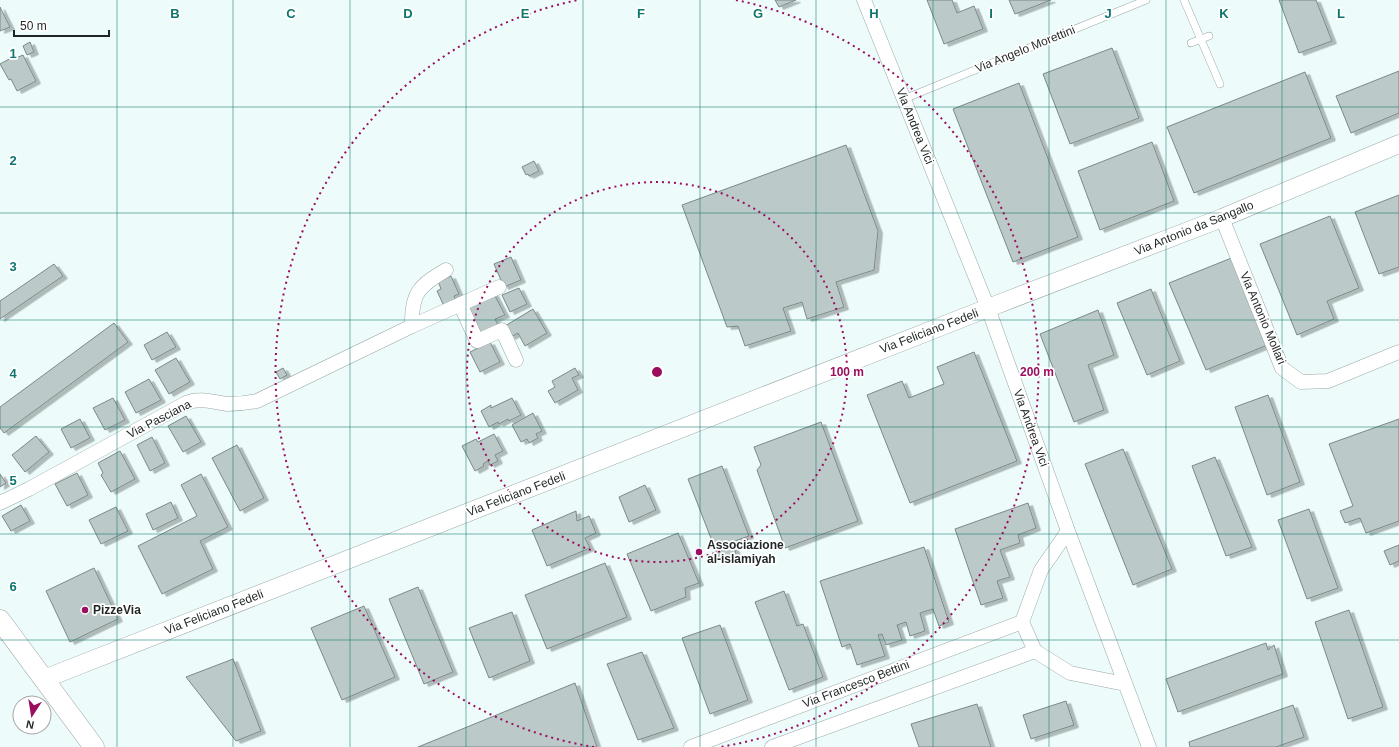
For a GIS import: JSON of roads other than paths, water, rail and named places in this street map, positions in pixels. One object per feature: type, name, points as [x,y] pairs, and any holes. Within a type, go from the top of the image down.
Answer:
[{"type":"main road","points":[[0,620],[94,747]]},
{"type":"street","name":"Via Andrea Vici","points":[[864,0],[988,308],[1068,531],[1149,747]]},
{"type":"street","name":"Via Antonio da Sangallo","points":[[988,308],[1222,218],[1399,144]]},
{"type":"street","name":"Via Antonio Mollari","points":[[1222,218],[1282,368],[1301,382],[1328,381],[1399,352]]},
{"type":"street","points":[[412,326],[413,304],[418,292],[428,281],[446,270]]},
{"type":"street","name":"Via Pasciana","points":[[0,503],[29,489],[186,403],[200,400],[229,404],[257,401],[412,326],[499,287]]},
{"type":"street","points":[[460,304],[477,341],[502,330],[516,360]]},
{"type":"street","name":"Via Feliciano Fedeli","points":[[44,679],[988,308]]},
{"type":"street","points":[[1068,531],[1041,570],[1022,622],[1035,651],[1070,673],[1125,684]]},
{"type":"street","name":"Via Francesco Bettini","points":[[691,747],[1022,622]]},
{"type":"street","points":[[772,747],[1035,651]]},
{"type":"lane","name":"Via Angelo Morettini","points":[[904,99],[1146,0]]},
{"type":"lane","points":[[1184,0],[1220,84]]},
{"type":"lane","points":[[1191,43],[1209,36]]},
{"type":"place","name":"Associazione al-islamiyah","points":[[699,552]]},
{"type":"place","name":"PizzeVia","points":[[85,610]]}]
